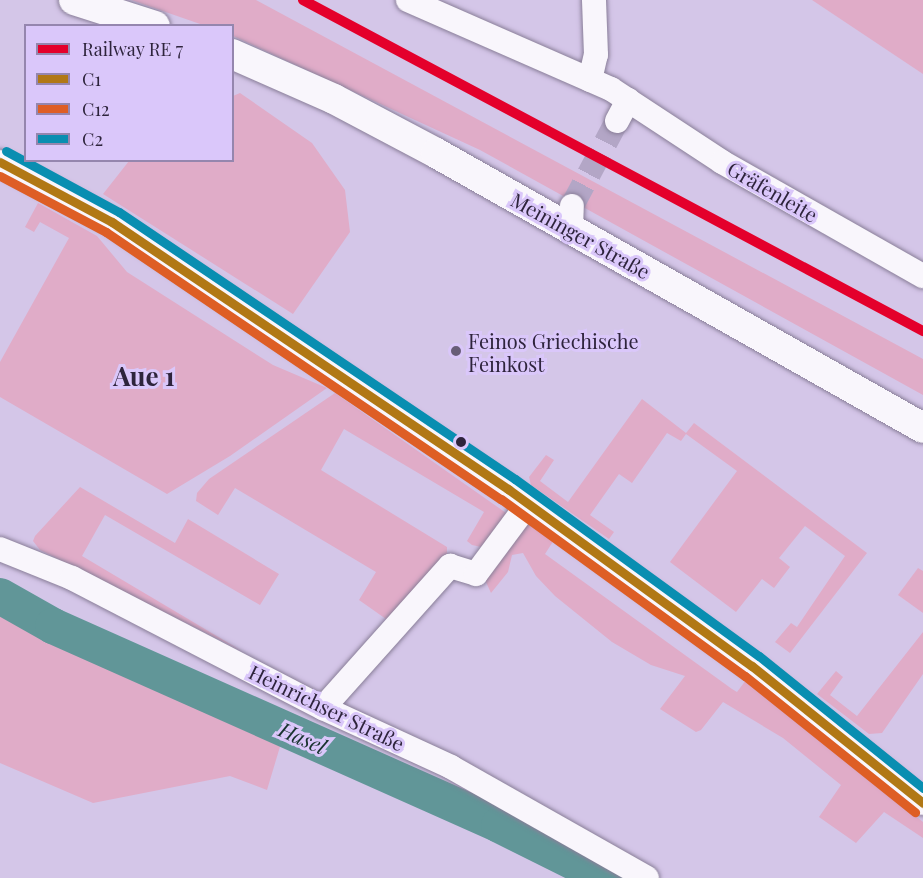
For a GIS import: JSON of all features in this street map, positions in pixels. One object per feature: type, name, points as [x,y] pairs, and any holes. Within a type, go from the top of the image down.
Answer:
[{"type":"main road","points":[[74,0],[149,24]]},
{"type":"main road","name":"Meininger Straße","points":[[234,55],[334,99],[572,217],[923,428]]},
{"type":"street","name":"Gräfenleite","points":[[408,0],[590,80],[622,111],[722,162],[923,276]]},
{"type":"street","points":[[590,80],[596,56],[594,0]]},
{"type":"street","points":[[0,162],[112,222],[528,504],[752,666],[923,803]]},
{"type":"street","points":[[323,708],[450,566],[476,574],[528,504]]},
{"type":"street","name":"Heinrichser Straße","points":[[0,549],[72,578],[323,708],[451,767],[647,878]]},
{"type":"shaded area","points":[[131,0],[256,0],[923,359],[923,395],[480,150],[234,36],[234,24],[200,24]]},
{"type":"shaded area","points":[[812,0],[923,0],[923,74]]},
{"type":"shaded area","points":[[240,93],[312,143],[345,190],[350,232],[293,314],[103,194],[128,162],[234,162],[234,96]]},
{"type":"shaded area","points":[[38,203],[97,236],[127,272],[273,365],[327,388],[230,456],[167,494],[0,397],[0,362],[69,238],[40,222],[34,232],[25,227]]},
{"type":"shaded area","points":[[335,393],[509,515],[481,547],[472,545],[467,541],[484,512],[344,429],[321,470],[447,547],[447,558],[396,619],[386,619],[359,600],[376,572],[235,488],[218,515],[196,501],[197,493],[209,479]]},
{"type":"shaded area","points":[[642,399],[686,433],[694,423],[867,553],[790,653],[775,642],[791,623],[797,627],[845,556],[805,526],[779,558],[790,567],[774,588],[762,579],[736,612],[670,562],[737,471],[686,434],[681,441],[667,433],[632,483],[619,474],[590,515],[614,532],[609,539],[531,485],[529,477],[546,455],[554,460],[540,481],[568,502]]},
{"type":"shaded area","points":[[80,487],[175,543],[188,519],[279,574],[260,605],[105,515],[82,556],[242,651],[40,550],[33,541],[35,536]]},
{"type":"shaded area","points":[[526,521],[554,540],[545,554],[732,689],[737,692],[746,680],[923,822],[923,838],[884,812],[856,843],[819,817],[841,785],[783,738],[723,702],[701,730],[696,732],[660,709],[685,676],[651,665],[612,642],[555,596],[536,576],[523,553],[512,555],[508,572],[491,593],[485,580]]},
{"type":"shaded area","points":[[918,568],[923,571],[923,613],[898,595]]},
{"type":"shaded area","points":[[0,596],[53,626],[285,730],[267,790],[230,776],[93,803],[0,763]]},
{"type":"shaded area","points":[[923,632],[923,674],[882,733],[869,734],[817,694],[836,671],[843,677],[830,695],[857,716]]},
{"type":"waterway","name":"Hasel","points":[[0,596],[53,626],[499,825],[606,878]]},
{"type":"tunnel","points":[[572,206],[617,121]]},
{"type":"transit line","points":[[303,0],[923,331]]},
{"type":"transit line","name":"C2","points":[[6,151],[24,161]]},
{"type":"transit line","name":"C1","points":[[0,162],[112,222],[508,489],[752,666],[923,803]]},
{"type":"transit line","name":"C2","points":[[26,162],[119,212],[515,479],[759,656],[923,788]]},
{"type":"transit line","name":"C12","points":[[0,176],[106,232],[501,499],[745,676],[915,812]]},
{"type":"place","name":"Feinos Griechische Feinkost","points":[[456,351]]},
{"type":"district","name":"Aue 1","points":[[144,376]]}]
